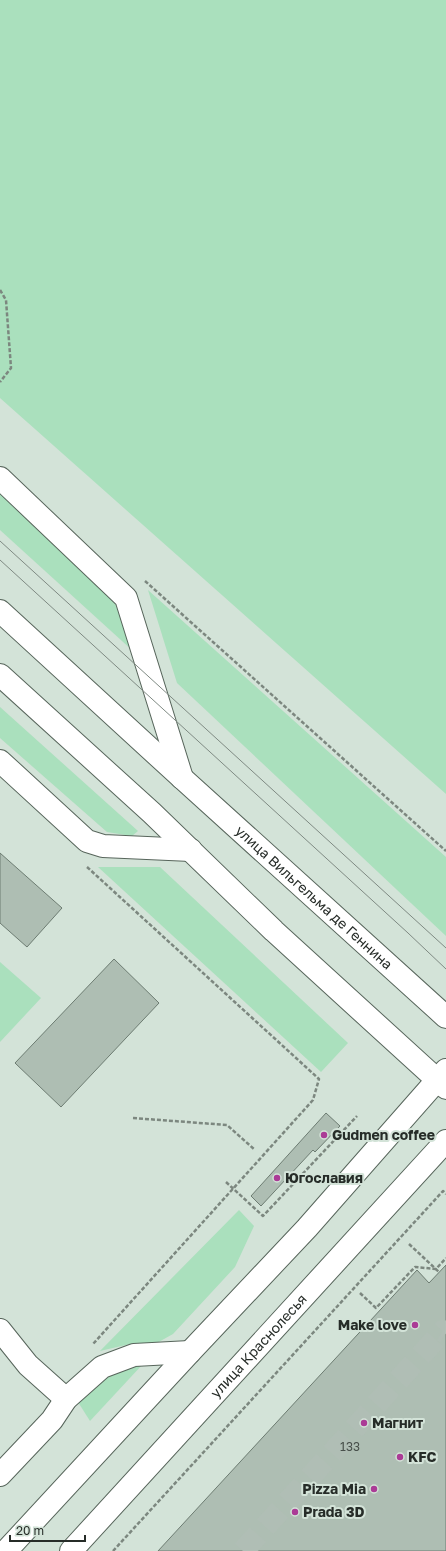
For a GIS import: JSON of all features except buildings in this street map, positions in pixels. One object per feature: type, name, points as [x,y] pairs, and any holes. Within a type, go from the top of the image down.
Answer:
[{"type":"main road","points":[[0,478],[126,598],[182,778]]},
{"type":"main road","name":"улица Вильгельма де Геннина","points":[[0,611],[446,1017]]},
{"type":"main road","points":[[0,675],[191,850],[274,930],[443,1079],[307,1228],[6,1551]]},
{"type":"main road","points":[[0,761],[87,841],[103,846],[191,850]]},
{"type":"main road","name":"улица Краснолесья","points":[[71,1551],[446,1141]]},
{"type":"main road","points":[[0,1330],[28,1365],[66,1399]]},
{"type":"main road","points":[[0,1475],[52,1420],[66,1399],[102,1367],[134,1355],[190,1352]]},
{"type":"path","points":[[0,290],[6,300],[11,368],[0,382]]},
{"type":"path","points":[[143,579],[446,851]]},
{"type":"path","points":[[87,866],[319,1079],[312,1100],[91,1347]]},
{"type":"path","points":[[226,1182],[263,1216],[358,1116]]},
{"type":"path","points":[[133,1118],[227,1125],[255,1150]]},
{"type":"path","points":[[114,1551],[443,1191],[446,1194]]},
{"type":"path","points":[[409,1244],[439,1272]]},
{"type":"path","points":[[436,1269],[446,1258]]},
{"type":"path","points":[[360,1293],[376,1308],[415,1267],[436,1269]]},
{"type":"green space","points":[[0,0],[446,0],[446,794],[0,398]]},
{"type":"green space","points":[[0,493],[112,595],[133,651],[0,530]]},
{"type":"green space","points":[[148,590],[446,857],[446,936],[177,683]]},
{"type":"green space","points":[[0,707],[138,831],[132,836],[107,832],[0,738]]},
{"type":"green space","points":[[98,867],[160,867],[348,1043],[321,1072]]},
{"type":"green space","points":[[0,962],[41,998],[0,1042]]},
{"type":"green space","points":[[239,1210],[254,1226],[235,1267],[173,1334],[155,1344],[130,1344],[100,1351]]},
{"type":"green space","points":[[120,1365],[142,1365],[90,1421],[78,1402]]},
{"type":"tunnel","points":[[243,1551],[443,1331],[446,1333]]},
{"type":"tram line","points":[[0,541],[446,948]]},
{"type":"tram line","points":[[0,560],[446,969]]},
{"type":"place","name":"Gudmen coffee","points":[[324,1135]]},
{"type":"place","name":"Югославия","points":[[277,1178]]},
{"type":"place","name":"Make love","points":[[415,1325]]},
{"type":"place","name":"Магнит","points":[[364,1423]]},
{"type":"place","name":"KFC","points":[[400,1457]]},
{"type":"place","name":"Pizza Mia","points":[[374,1489]]},
{"type":"place","name":"Prada 3D","points":[[295,1512]]}]
